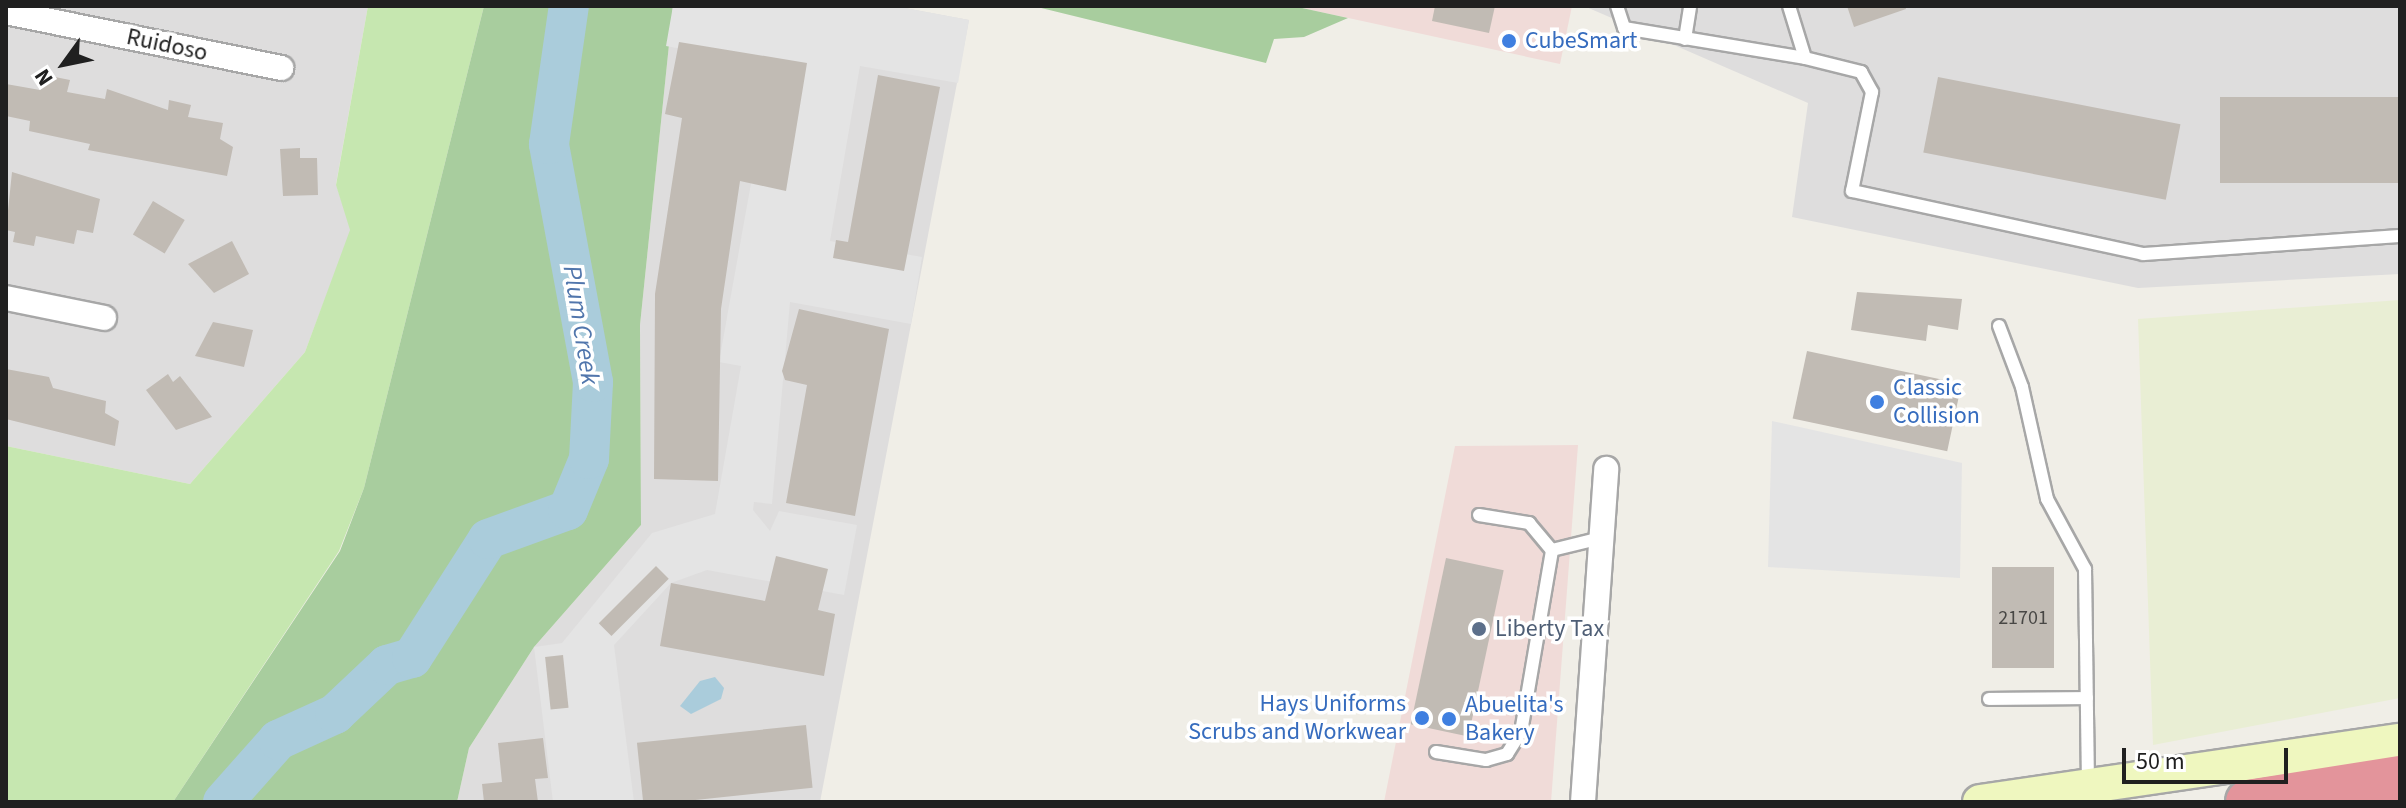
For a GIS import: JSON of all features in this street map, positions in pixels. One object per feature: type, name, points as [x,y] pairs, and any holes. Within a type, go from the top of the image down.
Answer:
[{"type":"highway","points":[[2248,802],[2400,778]]},
{"type":"main road","points":[[1980,802],[2088,789],[2400,741]]},
{"type":"street","name":"Ruidoso","points":[[6,12],[281,68]]},
{"type":"street","points":[[6,298],[104,318]]},
{"type":"street","points":[[1583,802],[1606,469]]},
{"type":"lane","points":[[1617,6],[1624,28],[1805,58],[1861,72],[1872,92],[1852,191],[2143,254],[2400,236]]},
{"type":"lane","points":[[1685,39],[1690,6]]},
{"type":"lane","points":[[1789,6],[1805,58]]},
{"type":"lane","points":[[1999,326],[2022,387],[2047,499],[2085,569],[2088,789]]},
{"type":"lane","points":[[1479,515],[1529,523],[1552,550]]},
{"type":"lane","points":[[1552,550],[1601,538]]},
{"type":"lane","points":[[1436,752],[1486,760],[1507,754],[1521,732],[1552,550]]},
{"type":"lane","points":[[1989,699],[2087,698]]},
{"type":"shaded area","points":[[6,6],[368,6],[336,184],[351,230],[305,352],[190,484],[6,446]]},
{"type":"shaded area","points":[[673,6],[894,6],[969,20],[820,802],[457,802],[469,748],[534,647],[641,525],[640,325]]},
{"type":"shaded area","points":[[673,6],[894,6],[969,20],[958,83],[860,66],[830,241],[922,257],[911,324],[790,302],[772,504],[754,502],[753,510],[770,531],[779,511],[857,525],[844,595],[707,570],[671,583],[614,645],[634,802],[553,802],[534,647],[562,643],[652,533],[715,514],[741,366],[719,362],[772,66],[666,46]]},
{"type":"shaded area","name":"CubeSmart","points":[[1293,6],[1572,6],[1560,64]]},
{"type":"shaded area","points":[[1584,6],[2400,6],[2400,274],[2138,288],[1792,217],[1808,103]]},
{"type":"shaded area","points":[[1772,421],[1962,463],[1960,578],[1768,567]]},
{"type":"shaded area","points":[[1578,445],[1551,802],[1384,802],[1455,446]]},
{"type":"green space","points":[[368,6],[484,6],[364,488],[339,551],[173,802],[6,802],[6,446],[190,484],[305,352],[350,230],[336,185]]},
{"type":"green space","points":[[484,6],[673,6],[640,325],[641,525],[534,647],[469,748],[457,802],[173,802],[340,551],[364,488]]},
{"type":"green space","points":[[1033,6],[1293,6],[1348,18],[1304,37],[1274,39],[1266,63]]},
{"type":"green space","points":[[2400,300],[2400,698],[2153,745],[2138,319]]},
{"type":"water","points":[[715,677],[724,688],[721,699],[691,714],[680,706],[700,681]]},
{"type":"building","points":[[1435,6],[1495,6],[1489,33],[1432,21]]},
{"type":"building","points":[[1847,6],[1905,6],[1906,9],[1854,27]]},
{"type":"building","points":[[679,42],[807,63],[786,191],[740,181],[721,309],[718,481],[654,479],[655,294],[682,118],[665,114]]},
{"type":"building","points":[[878,75],[940,87],[904,271],[833,258],[836,240],[848,242]]},
{"type":"building","points":[[50,76],[70,80],[67,92],[105,99],[107,89],[168,110],[169,100],[191,105],[188,117],[223,123],[220,139],[233,147],[227,176],[88,150],[90,144],[29,131],[30,121],[6,116],[6,84],[40,90]]},
{"type":"building","points":[[1938,77],[2180,124],[2166,200],[1923,153]]},
{"type":"building","points":[[2220,97],[2400,97],[2400,183],[2220,183]]},
{"type":"building","points":[[300,148],[300,158],[317,158],[318,195],[283,196],[280,149]]},
{"type":"building","points":[[12,172],[100,199],[93,233],[77,230],[74,244],[36,236],[34,246],[13,242],[15,232],[6,230]]},
{"type":"building","points":[[153,201],[185,220],[165,253],[133,234]]},
{"type":"building","points":[[232,241],[249,274],[214,293],[188,264]]},
{"type":"building","points":[[1857,292],[1962,299],[1958,330],[1928,325],[1926,341],[1851,330]]},
{"type":"building","points":[[799,309],[889,329],[855,516],[786,503],[807,385],[785,380],[782,371]]},
{"type":"building","points":[[213,322],[253,330],[244,367],[195,356]]},
{"type":"building","name":"Classic Collision","points":[[1807,351],[1962,384],[1947,451],[1793,418]]},
{"type":"building","points":[[6,369],[49,377],[53,388],[106,401],[105,413],[119,421],[115,446],[6,419]]},
{"type":"building","points":[[168,374],[173,382],[180,376],[212,417],[176,430],[146,390]]},
{"type":"building","points":[[776,556],[828,569],[818,610],[835,614],[824,676],[660,646],[671,583],[765,601]]},
{"type":"building","points":[[1446,558],[1504,570],[1468,737],[1411,724]]},
{"type":"building","points":[[656,566],[669,579],[611,636],[599,623]]},
{"type":"building","points":[[1992,567],[2054,567],[2054,668],[1992,668]]},
{"type":"building","points":[[563,655],[569,708],[551,710],[545,657]]},
{"type":"building","points":[[806,725],[813,788],[676,802],[643,802],[637,743]]},
{"type":"building","points":[[543,738],[548,778],[535,779],[538,802],[484,802],[482,784],[502,782],[498,743]]},
{"type":"waterway","name":"Plum Creek","points":[[223,802],[278,740],[335,714],[387,665],[412,658],[488,539],[568,510],[589,459],[593,382],[549,144],[569,6]]},
{"type":"place","name":"CubeSmart","points":[[1509,41]]},
{"type":"place","name":"Classic Collision","points":[[1877,402]]},
{"type":"place","name":"Liberty Tax","points":[[1479,629]]},
{"type":"place","name":"Hays Uniforms Scrubs and Workwear","points":[[1422,718]]},
{"type":"place","name":"Abuelita's Bakery","points":[[1449,719]]}]
